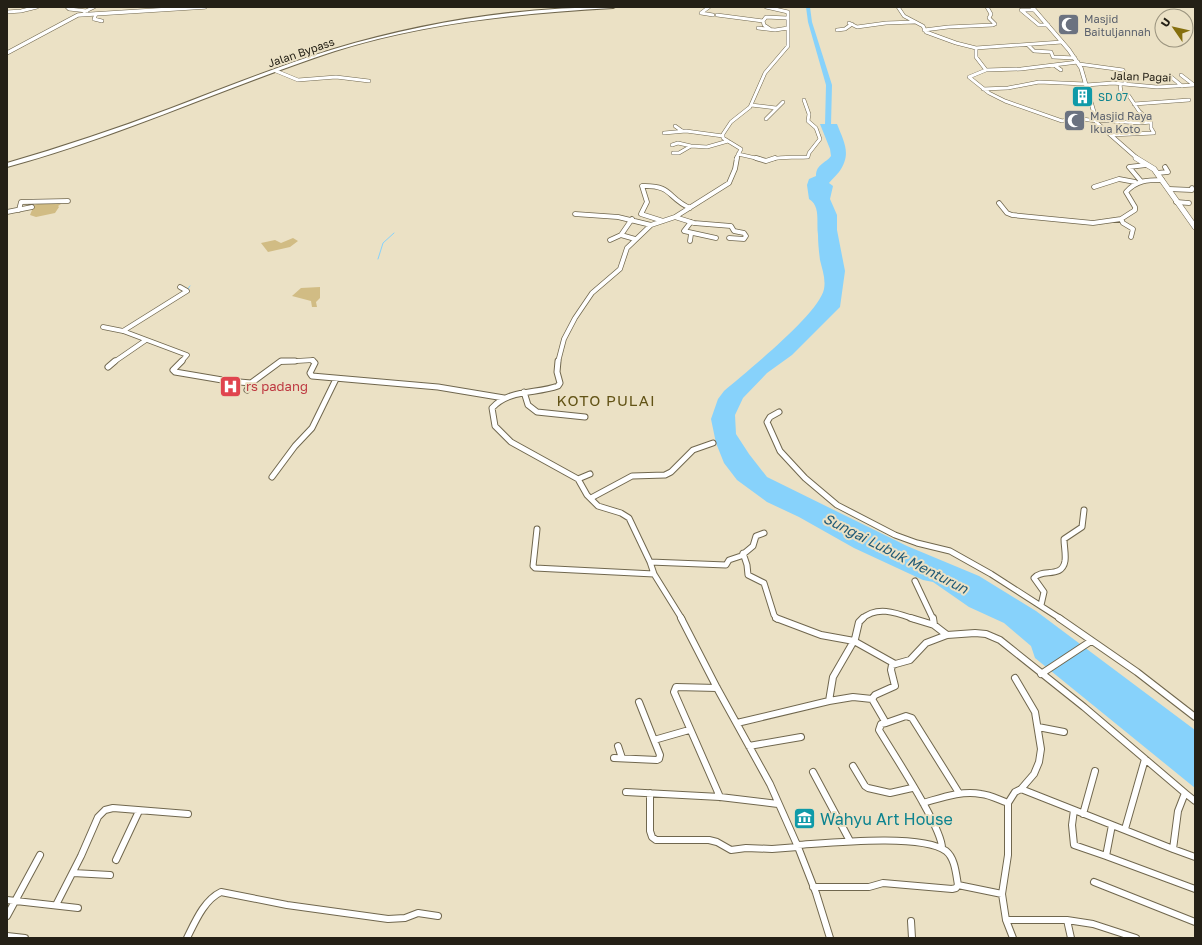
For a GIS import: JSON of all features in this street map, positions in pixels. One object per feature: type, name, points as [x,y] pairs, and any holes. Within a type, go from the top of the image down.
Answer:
[{"type":"highway","name":"Jalan Bypass","points":[[7,164],[99,135],[323,52],[402,31],[445,23],[518,12],[575,7]]},
{"type":"highway","name":"Jalan Bypass","points":[[245,81],[353,45],[435,26],[514,14],[613,7]]},
{"type":"street","points":[[7,12],[21,11],[38,7]]},
{"type":"street","points":[[67,7],[68,9],[87,11]]},
{"type":"street","points":[[7,53],[94,7]]},
{"type":"street","points":[[78,15],[205,7]]},
{"type":"street","points":[[709,7],[701,12],[763,21]]},
{"type":"street","points":[[766,7],[778,13],[776,17]]},
{"type":"street","points":[[898,7],[904,16],[923,26],[942,25],[945,27]]},
{"type":"street","points":[[924,30],[945,27],[994,25],[989,18],[991,14],[988,7]]},
{"type":"street","points":[[1048,25],[1039,25],[1021,10],[1033,8],[1048,25],[1062,42],[1077,61],[1083,72],[1095,121],[1134,158],[1157,173],[1195,227]]},
{"type":"street","points":[[723,136],[728,126],[751,105],[765,73],[788,46],[787,18],[789,13],[787,11],[773,10]]},
{"type":"street","points":[[96,14],[94,19],[102,20]]},
{"type":"street","points":[[763,21],[766,17],[787,18]]},
{"type":"street","points":[[763,21],[764,25],[770,29]]},
{"type":"street","points":[[837,30],[846,28],[850,24],[858,27],[886,23],[916,22]]},
{"type":"street","points":[[923,26],[924,30]]},
{"type":"street","points":[[758,28],[788,28]]},
{"type":"street","points":[[924,30],[949,41],[976,48],[1062,42]]},
{"type":"street","points":[[1028,45],[1034,51],[1051,52],[1053,57],[1123,70],[1126,75],[1125,84]]},
{"type":"street","points":[[976,48],[976,57],[986,70]]},
{"type":"street","points":[[1077,61],[1020,70],[986,70],[969,77],[983,89],[1005,101],[1062,121],[1076,118],[1095,121],[1136,123],[1150,122]]},
{"type":"street","points":[[1054,65],[1061,70]]},
{"type":"street","points":[[276,71],[298,80],[336,77],[369,81]]},
{"type":"street","points":[[1181,75],[1194,85]]},
{"type":"street","points":[[1170,76],[1182,86]]},
{"type":"street","name":"Jalan Pagai","points":[[983,89],[1008,88],[1036,82],[1125,84],[1158,89],[1194,85]]},
{"type":"street","points":[[1067,83],[1069,87]]},
{"type":"street","points":[[1111,135],[1154,134],[1150,122],[1138,111],[1129,95],[1121,93],[1120,84]]},
{"type":"street","points":[[738,154],[766,161],[784,156],[794,158],[808,157],[809,152],[820,139],[816,128],[808,122],[809,114],[804,100]]},
{"type":"street","points":[[1134,104],[1189,100]]},
{"type":"street","points":[[766,119],[783,102]]},
{"type":"street","points":[[751,105],[776,108]]},
{"type":"street","points":[[675,126],[682,131]]},
{"type":"street","points":[[664,133],[682,131],[723,136],[728,142],[741,149],[738,154],[734,174],[729,183],[675,217],[651,225],[635,239],[624,252],[622,266],[619,271],[594,291],[577,316],[563,343],[558,357],[556,367],[559,385],[553,388],[524,392],[497,402],[492,408],[495,426],[504,436],[521,449],[578,479],[584,491],[598,506],[621,513],[629,518],[650,562],[654,574],[680,615],[717,688],[770,784],[798,846],[830,938]]},
{"type":"street","points":[[672,145],[678,143],[691,146],[708,147],[728,142]]},
{"type":"street","points":[[673,153],[679,153],[691,146]]},
{"type":"street","points":[[1140,180],[1129,167],[1146,165]]},
{"type":"street","points":[[1157,173],[1168,172],[1165,167]]},
{"type":"street","points":[[1094,187],[1111,180],[1125,178],[1135,182]]},
{"type":"street","points":[[999,203],[1007,213],[1025,218],[1087,223],[1121,218],[1136,209],[1126,193],[1135,182],[1140,180],[1162,180]]},
{"type":"street","points":[[663,221],[641,214],[647,202],[642,186],[667,188],[679,202],[690,208]]},
{"type":"street","points":[[1169,189],[1192,190],[1192,188]]},
{"type":"street","points":[[19,210],[21,202],[68,201]]},
{"type":"street","points":[[1176,202],[1189,203]]},
{"type":"street","points":[[7,212],[32,207]]},
{"type":"street","points":[[576,214],[608,215],[651,225]]},
{"type":"street","points":[[675,217],[691,222],[731,226],[734,231],[744,233],[746,236],[744,239],[729,238]]},
{"type":"street","points":[[1121,218],[1123,223],[1133,229],[1132,237]]},
{"type":"street","points":[[610,240],[620,235],[632,220]]},
{"type":"street","points":[[691,222],[684,230],[692,234],[716,238]]},
{"type":"street","points":[[690,241],[692,234]]},
{"type":"street","points":[[620,235],[635,239]]},
{"type":"street","points":[[124,331],[186,290],[180,287]]},
{"type":"street","points":[[103,327],[124,331],[187,355],[173,370],[175,372],[228,381],[251,383]]},
{"type":"street","points":[[108,367],[146,340]]},
{"type":"street","points":[[247,390],[251,383],[276,364],[287,360],[313,360],[315,363],[310,376],[438,387],[505,398]]},
{"type":"street","points":[[272,478],[294,446],[312,428],[336,378]]},
{"type":"street","points":[[524,392],[528,405],[537,412],[585,417]]},
{"type":"street","points":[[779,412],[773,414],[767,422],[778,446],[799,472],[837,505],[895,536],[950,551],[991,574],[1041,606],[1090,642],[1137,672],[1195,717]]},
{"type":"street","points":[[591,498],[632,476],[665,474],[671,472],[693,450],[713,443]]},
{"type":"street","points":[[578,479],[590,474]]},
{"type":"street","points":[[1041,606],[1044,592],[1034,578],[1035,576],[1058,572],[1065,561],[1064,539],[1082,527],[1084,510]]},
{"type":"street","points":[[537,529],[533,566],[535,568],[654,574]]},
{"type":"street","points":[[650,562],[724,566],[729,560],[741,556],[753,546],[756,536],[764,533]]},
{"type":"street","points":[[743,553],[747,565],[748,575],[761,581],[765,585],[774,615],[777,619],[821,635],[854,642],[896,664]]},
{"type":"street","points":[[915,581],[933,616],[934,625]]},
{"type":"street","points":[[829,701],[833,677],[854,642],[861,619],[868,614],[886,611],[896,613],[934,625],[947,635]]},
{"type":"street","points":[[737,723],[829,701],[853,697],[872,698],[875,695],[895,686],[891,667],[910,660],[926,643],[947,635],[976,633],[986,634],[1000,640],[1043,673],[1195,801]]},
{"type":"street","points":[[1043,673],[1090,642]]},
{"type":"street","points":[[1013,938],[1006,920],[1002,894],[1008,855],[1008,803],[1015,792],[1021,789],[1034,774],[1039,762],[1041,749],[1035,712],[1015,678]]},
{"type":"street","points":[[717,688],[676,687],[674,689],[689,730],[720,797]]},
{"type":"street","points":[[872,698],[886,722]]},
{"type":"street","points":[[614,758],[659,759],[660,755],[639,702]]},
{"type":"street","points":[[942,848],[942,841],[923,803],[912,788],[879,730],[881,724],[906,716],[912,718],[959,793]]},
{"type":"street","points":[[1038,727],[1064,732]]},
{"type":"street","points":[[654,740],[689,730]]},
{"type":"street","points":[[749,746],[801,737]]},
{"type":"street","points":[[618,746],[622,758]]},
{"type":"street","points":[[1125,829],[1145,759]]},
{"type":"street","points":[[853,766],[865,786],[868,788],[890,793],[912,788]]},
{"type":"street","points":[[1083,814],[1095,771]]},
{"type":"street","points":[[813,772],[850,841]]},
{"type":"street","points":[[1021,789],[1195,857]]},
{"type":"street","points":[[626,792],[720,797],[778,804]]},
{"type":"street","points":[[650,793],[650,831],[652,837],[656,840],[709,840],[717,842],[731,850],[746,848],[772,849],[850,841],[923,844],[942,848],[951,857],[958,885]]},
{"type":"street","points":[[923,803],[959,793],[978,793],[1008,803]]},
{"type":"street","points":[[1173,849],[1178,811],[1185,793]]},
{"type":"street","points":[[56,905],[73,873],[101,813],[113,808],[188,814]]},
{"type":"street","points":[[1074,810],[1072,825],[1074,845],[1195,889]]},
{"type":"street","points":[[116,860],[139,811]]},
{"type":"street","points":[[1106,856],[1112,825]]},
{"type":"street","points":[[7,916],[40,855]]},
{"type":"street","points":[[73,873],[110,875]]},
{"type":"street","points":[[1094,882],[1195,922]]},
{"type":"street","points":[[813,887],[863,888],[882,883],[952,889],[956,888],[958,885]]},
{"type":"street","points":[[958,885],[1002,894]]},
{"type":"street","points":[[187,938],[208,902],[215,894],[221,892],[287,905],[388,919],[405,918],[418,914],[438,916]]},
{"type":"street","points":[[7,900],[78,908]]},
{"type":"street","points":[[1006,920],[1066,920],[1093,924],[1136,938]]},
{"type":"street","points":[[1066,920],[1071,938]]},
{"type":"street","points":[[911,921],[912,938]]},
{"type":"street","points":[[7,936],[25,938]]},
{"type":"shaded area","points":[[49,201],[53,204],[60,202],[61,204],[58,206],[59,207],[55,213],[36,217],[30,215],[34,205]]},
{"type":"shaded area","points":[[293,238],[298,241],[290,247],[268,252],[261,243],[275,240],[281,243]]},
{"type":"shaded area","points":[[320,287],[320,298],[316,302],[317,307],[312,307],[311,301],[292,296],[301,288]]},
{"type":"water","points":[[820,124],[837,124],[846,148],[843,166],[829,183],[833,186],[830,199],[837,215],[837,230],[845,271],[840,307],[792,355],[767,373],[743,398],[735,415],[736,434],[767,477],[907,546],[979,576],[1036,611],[1195,730],[1195,788],[1035,658],[1031,646],[1004,623],[969,607],[933,582],[923,580],[854,548],[799,517],[767,502],[737,480],[724,463],[716,443],[711,419],[718,399],[724,391],[796,327],[819,300],[824,289],[824,278],[820,260],[817,210],[813,202],[809,199],[807,185],[809,179],[816,176],[819,166],[831,156],[830,149]]},
{"type":"waterway","name":"Sungai Lubuk Menturun","points":[[808,7],[810,22],[829,85],[828,125],[832,134]]},
{"type":"waterway","points":[[378,259],[383,243],[394,233]]},
{"type":"waterway","points":[[187,290],[190,286]]},
{"type":"place","name":"Masjid Baituljannah","points":[[1068,24]]},
{"type":"place","name":"SD 07","points":[[1082,96]]},
{"type":"place","name":"Masjid Raya Ikua Koto","points":[[1075,121]]},
{"type":"place","name":"rs padang","points":[[231,386]]},
{"type":"place","name":"Wahyu Art House","points":[[805,819]]},
{"type":"district","name":"KOTO PULAI","points":[[606,400]]}]
